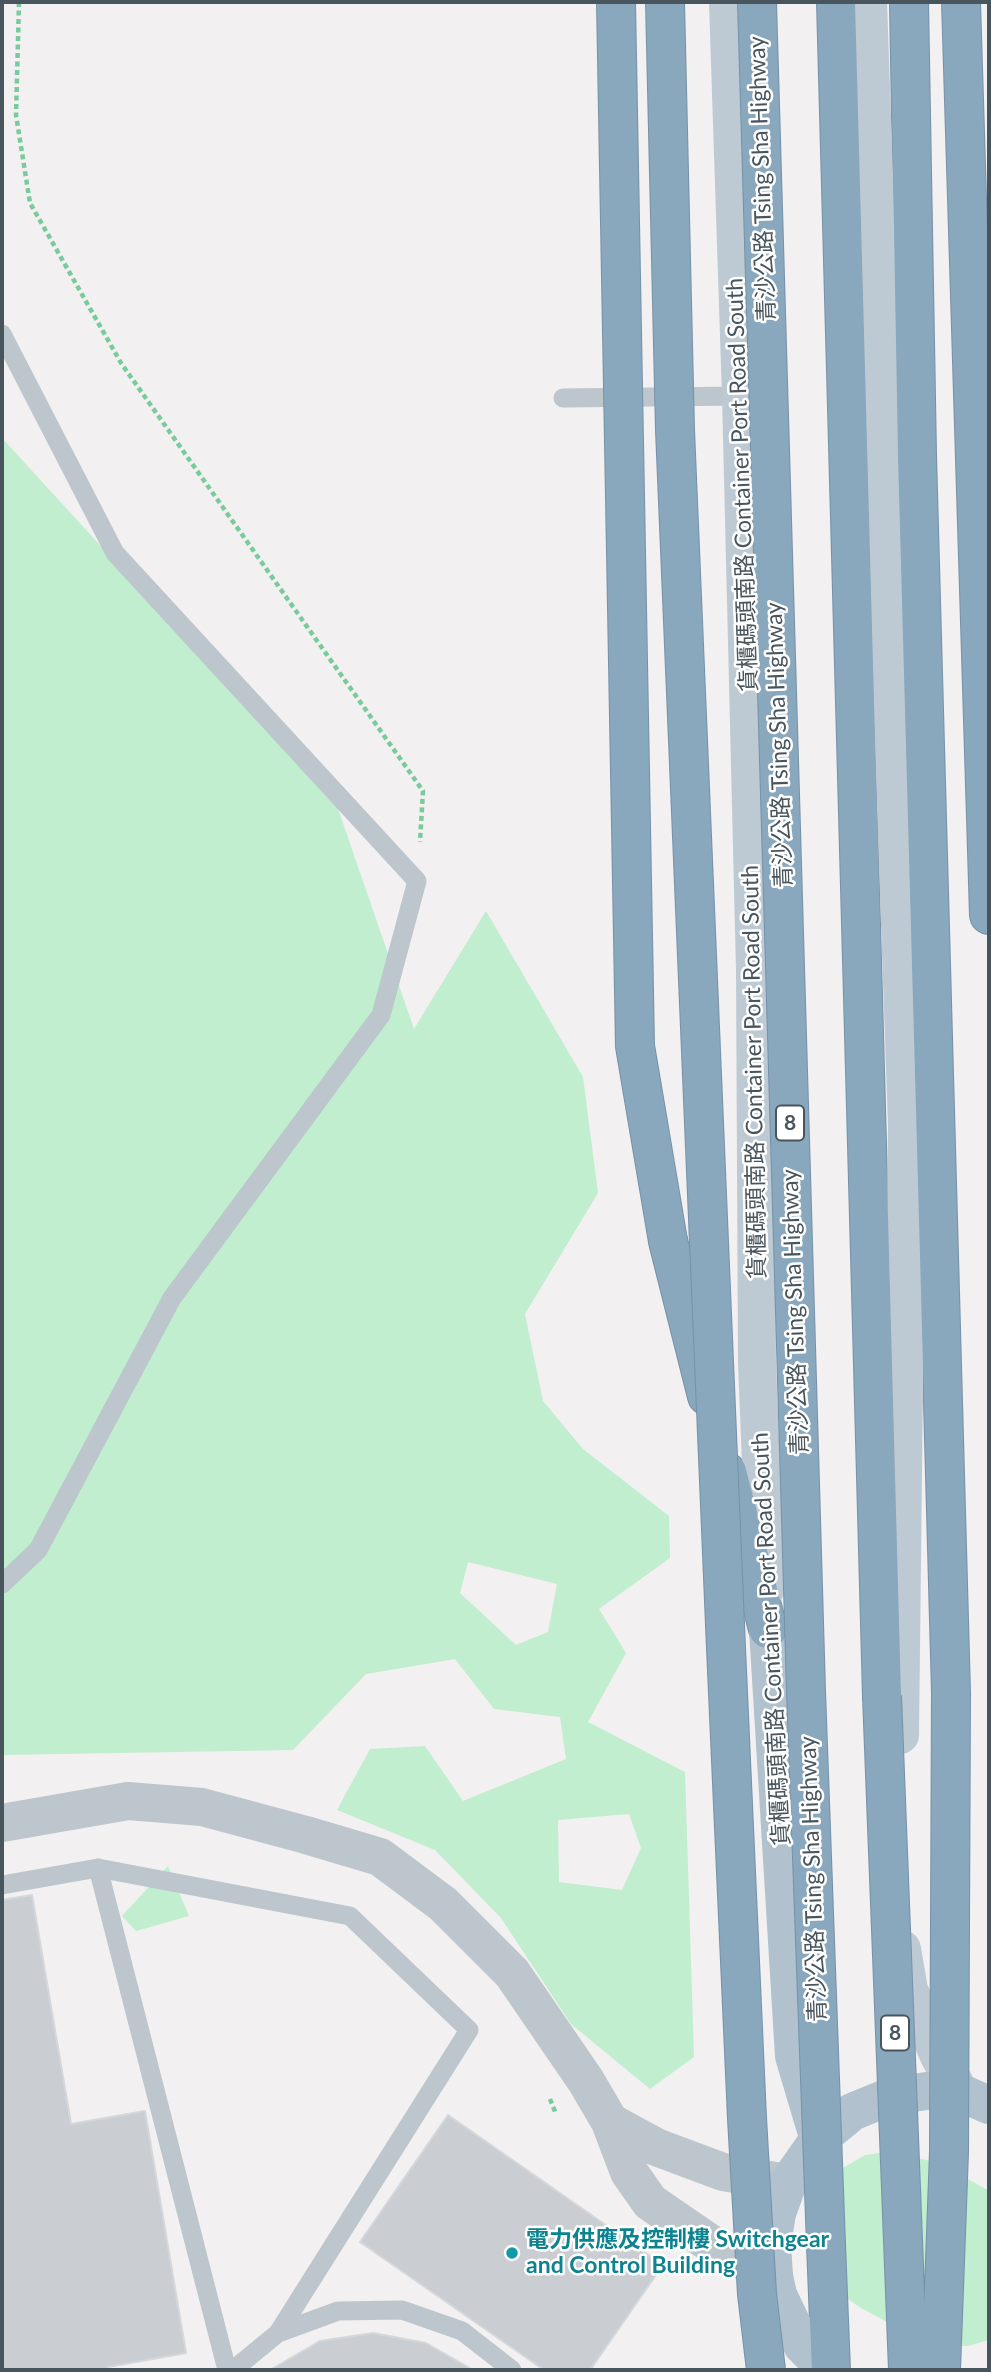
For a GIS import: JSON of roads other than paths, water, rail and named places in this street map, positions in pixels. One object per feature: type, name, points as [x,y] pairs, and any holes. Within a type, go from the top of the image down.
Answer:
[{"type":"highway","points":[[617,2],[635,1046],[668,1241],[768,1629]]},
{"type":"highway","points":[[665,2],[675,430],[726,1648],[747,2118],[757,2294],[766,2370]]},
{"type":"highway","name":"青沙公路 Tsing Sha Highway","points":[[757,2],[805,1663],[829,2370]]},
{"type":"highway","name":"8","points":[[836,2],[882,1696],[908,2370]]},
{"type":"highway","points":[[909,2],[917,454],[951,1692],[949,2152],[941,2370]]},
{"type":"highway","points":[[961,2],[989,915]]},
{"type":"main road","name":"貨櫃碼頭南路 Container Port Road South","points":[[768,1629],[794,2056],[819,2139]]},
{"type":"main road","points":[[829,2370],[802,2345],[776,2286],[772,2244],[777,2213],[788,2183],[819,2139],[852,2112],[891,2096],[933,2090],[974,2098]]},
{"type":"street","name":"貨櫃碼頭南路 Container Port Road South","points":[[728,2],[755,970],[757,1363],[768,1629]]},
{"type":"street","points":[[868,2],[907,1125],[898,1924],[909,1990],[939,2056],[974,2098]]},
{"type":"street","points":[[2,1823],[128,1801],[202,1807],[380,1857],[443,1904],[512,1973],[586,2081],[610,2122],[629,2172],[650,2202],[776,2286],[758,2370]]},
{"type":"street","points":[[610,2122],[656,2147],[723,2172],[788,2183]]},
{"type":"lane","points":[[2,334],[116,553],[417,881],[381,1016],[172,1298],[38,1550],[2,1584]]},
{"type":"lane","points":[[563,398],[741,396]]},
{"type":"lane","points":[[2,1885],[99,1868],[350,1916],[469,2030],[278,2333],[233,2370]]},
{"type":"lane","points":[[99,1868],[227,2370]]},
{"type":"lane","points":[[278,2333],[338,2311],[402,2310],[462,2331],[512,2370]]},
{"type":"place","name":"電力供應及控制樓 Switchgear and Control Building","points":[[512,2253]]}]
